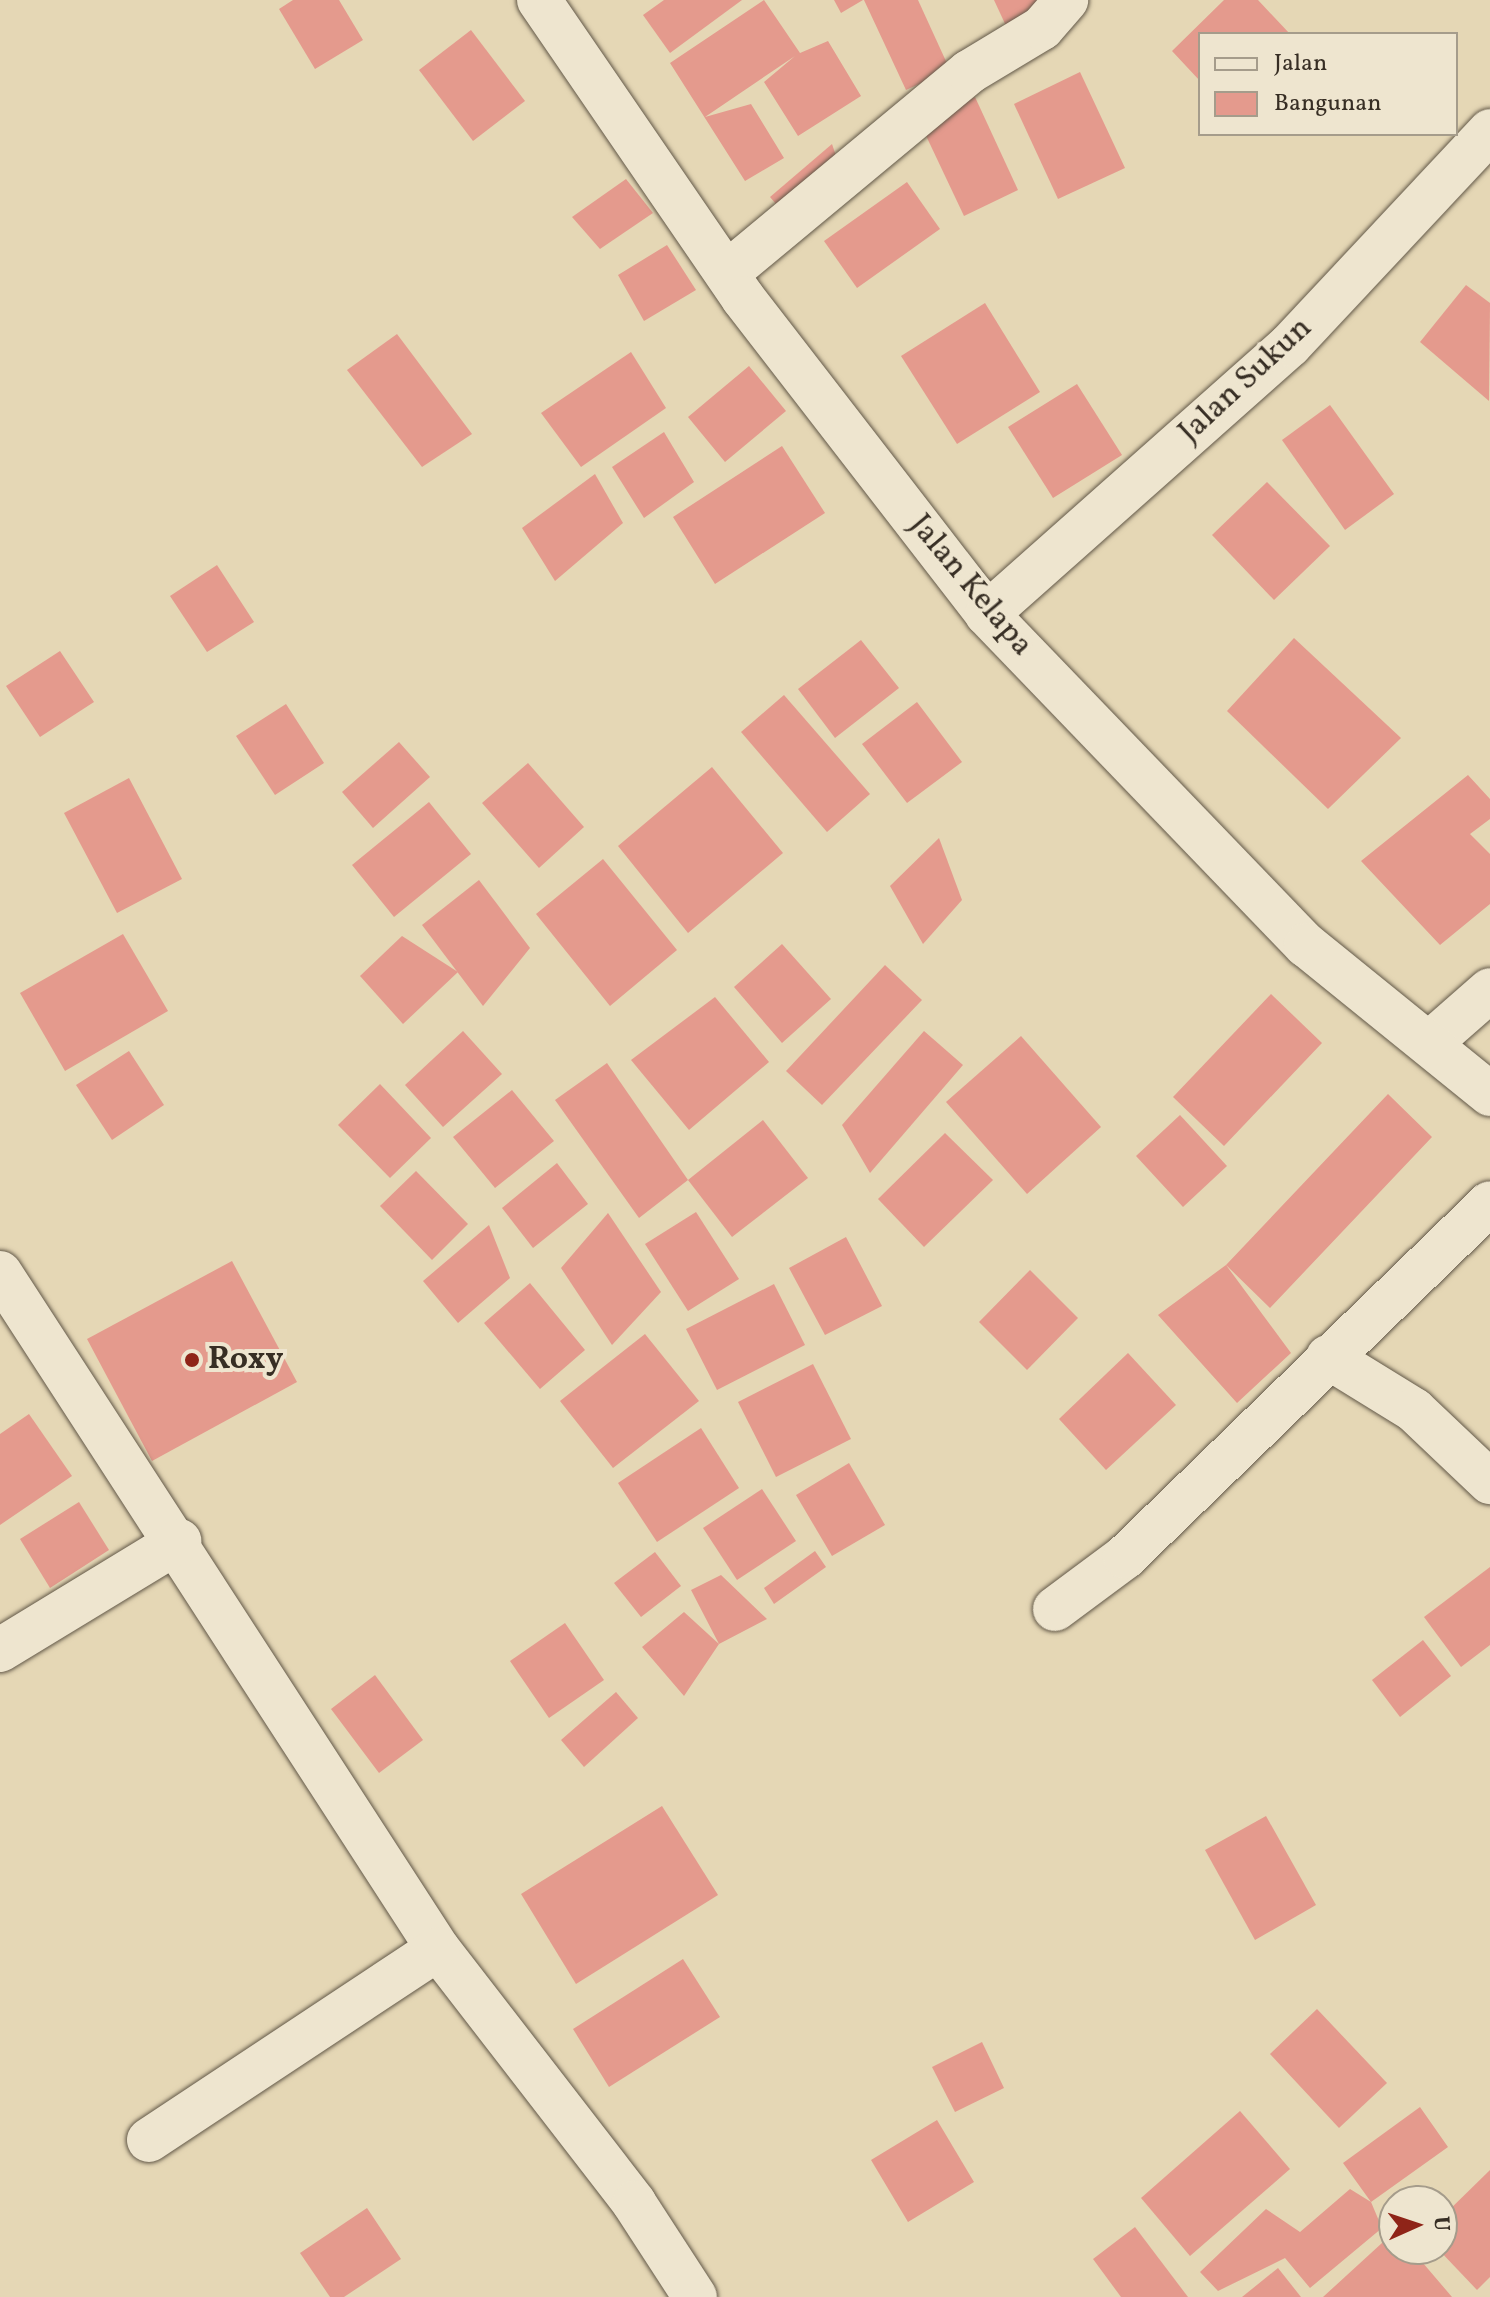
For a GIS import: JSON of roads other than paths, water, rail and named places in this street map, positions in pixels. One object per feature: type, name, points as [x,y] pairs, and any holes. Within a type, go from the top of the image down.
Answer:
[{"type":"street","name":"Jalan Kelapa","points":[[539,0],[727,273],[987,614],[1306,945],[1432,1041],[1490,1094]]},
{"type":"street","points":[[727,273],[969,72],[1042,28],[1066,0]]},
{"type":"street","name":"Jalan Sukun","points":[[987,614],[1290,345],[1490,131]]},
{"type":"street","points":[[1432,1041],[1490,990]]},
{"type":"street","points":[[1055,1609],[1125,1557],[1490,1203]]},
{"type":"street","points":[[0,1273],[179,1541],[438,1949],[634,2203],[695,2297]]},
{"type":"street","points":[[1328,1357],[1414,1410],[1490,1482]]},
{"type":"street","points":[[0,1650],[179,1541]]},
{"type":"street","points":[[149,2140],[438,1949]]},
{"type":"place","name":"Roxy","points":[[192,1360]]}]
